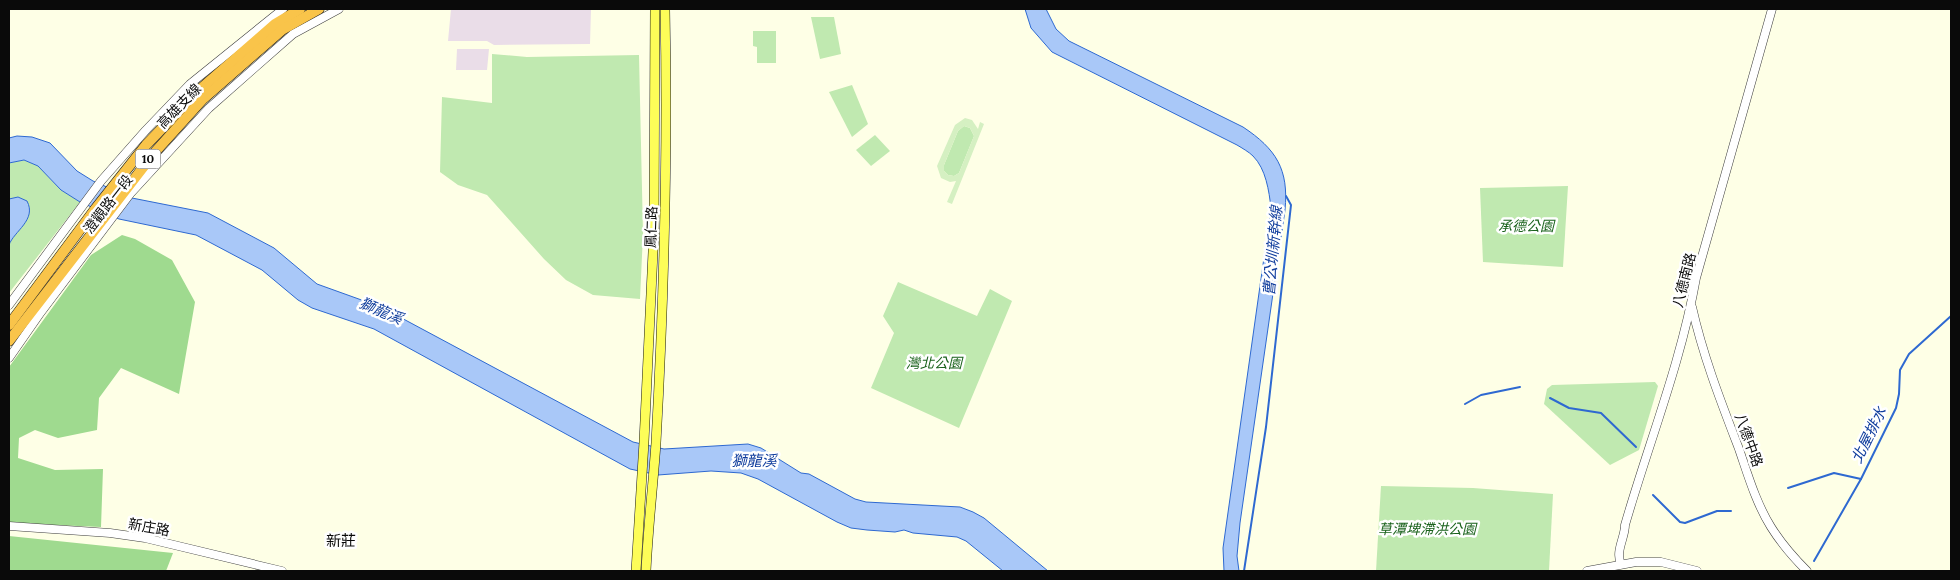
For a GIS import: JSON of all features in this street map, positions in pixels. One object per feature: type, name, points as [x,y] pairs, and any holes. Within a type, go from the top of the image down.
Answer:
[{"type":"highway","name":"高雄支線","points":[[9,325],[96,208],[146,145],[197,92],[275,24],[300,9]]},
{"type":"highway","name":"高雄支線","points":[[9,341],[106,213],[173,132],[203,100],[282,30],[319,9]]},
{"type":"main road","name":"鳳仁路","points":[[636,571],[654,230],[655,9]]},
{"type":"main road","name":"鳳仁路","points":[[646,571],[656,445],[665,228],[667,93],[665,9]]},
{"type":"street","name":"澄觀路一段","points":[[9,305],[101,181],[146,130],[190,84],[283,9]]},
{"type":"street","name":"澄觀路一段","points":[[9,358],[41,312],[130,194],[208,108],[293,34],[338,9]]},
{"type":"street","name":"八德南路","points":[[1619,560],[1627,517],[1673,374],[1692,305],[1696,278],[1772,9]]},
{"type":"street","name":"八德中路","points":[[1692,305],[1699,339],[1710,372],[1759,502],[1770,526],[1782,543],[1808,571]]},
{"type":"street","name":"新庄路","points":[[9,526],[110,533],[145,538],[282,571]]},
{"type":"street","points":[[1587,571],[1619,560],[1661,562],[1697,571]]},
{"type":"shaded area","points":[[451,9],[591,9],[590,44],[494,45],[487,41],[448,41]]},
{"type":"shaded area","points":[[457,49],[489,49],[487,70],[456,70]]},
{"type":"green space","points":[[811,17],[834,17],[841,54],[820,59]]},
{"type":"green space","points":[[753,31],[776,31],[776,63],[757,63],[757,47],[753,46]]},
{"type":"green space","points":[[492,54],[527,57],[639,55],[643,234],[640,299],[593,295],[566,280],[544,259],[487,195],[458,185],[440,172],[442,97],[492,103]]},
{"type":"green space","points":[[852,85],[868,124],[852,137],[829,92]]},
{"type":"green space","points":[[965,118],[972,120],[978,129],[980,122],[984,124],[952,204],[947,202],[956,181],[950,182],[941,178],[937,166],[955,125]],"holes":[[[964,126],[970,128],[974,136],[959,173],[954,176],[948,175],[944,171],[944,165],[958,131]]]},
{"type":"green space","points":[[964,126],[970,128],[974,136],[959,173],[954,176],[948,175],[944,171],[944,165],[958,131]]},
{"type":"green space","points":[[875,135],[890,151],[871,166],[856,150]]},
{"type":"green space","points":[[24,160],[38,166],[61,190],[80,202],[9,293],[9,163]]},
{"type":"green space","name":"承德公園","points":[[1568,186],[1563,267],[1483,262],[1480,188]]},
{"type":"green space","points":[[122,235],[135,239],[172,260],[195,302],[179,394],[121,368],[99,398],[97,430],[58,438],[35,430],[19,438],[18,458],[55,470],[103,469],[101,527],[9,523],[9,367],[91,255]]},
{"type":"green space","name":"灣北公園","points":[[898,282],[977,316],[990,289],[1012,301],[959,428],[871,388],[894,333],[883,316]]},
{"type":"green space","points":[[1655,382],[1658,386],[1639,450],[1610,465],[1544,404],[1547,389],[1552,385]]},
{"type":"green space","name":"草潭埤滯洪公園","points":[[1381,486],[1473,488],[1553,494],[1549,571],[1376,571]]},
{"type":"green space","points":[[9,536],[173,553],[166,571],[9,571]]},
{"type":"water","points":[[1025,9],[1046,9],[1056,29],[1069,41],[1243,127],[1264,143],[1278,161],[1285,183],[1285,210],[1240,523],[1237,556],[1239,571],[1224,571],[1223,548],[1271,208],[1264,174],[1253,156],[1237,145],[1052,52],[1031,28]]},
{"type":"water","name":"獅龍溪","points":[[17,136],[32,137],[50,143],[77,171],[93,181],[132,198],[208,213],[274,248],[317,284],[381,307],[633,442],[664,449],[748,444],[761,448],[801,473],[809,474],[855,499],[866,502],[960,507],[984,518],[1048,571],[1003,571],[966,541],[957,537],[913,533],[904,530],[895,532],[851,528],[758,479],[741,473],[711,471],[658,475],[630,469],[374,329],[312,308],[298,300],[262,270],[196,235],[119,219],[80,202],[61,190],[38,166],[24,160],[9,163],[9,138]]},
{"type":"water","points":[[18,197],[27,201],[29,214],[24,225],[9,245],[9,199]]},
{"type":"waterway","name":"曹公圳新幹線","points":[[1244,571],[1266,427],[1291,205],[1286,196]]},
{"type":"waterway","name":"北屋排水","points":[[1814,561],[1861,479],[1896,408],[1899,394],[1900,370],[1909,354],[1951,316]]},
{"type":"waterway","name":"北屋排水","points":[[1465,404],[1481,395],[1520,387]]},
{"type":"waterway","name":"北屋排水","points":[[1550,398],[1569,408],[1601,413],[1636,447]]},
{"type":"waterway","name":"北屋排水","points":[[1788,488],[1834,473],[1861,479]]},
{"type":"waterway","name":"北屋排水","points":[[1653,495],[1680,522],[1685,523],[1717,511],[1731,511]]},
{"type":"district","name":"新莊","points":[[341,541]]}]
